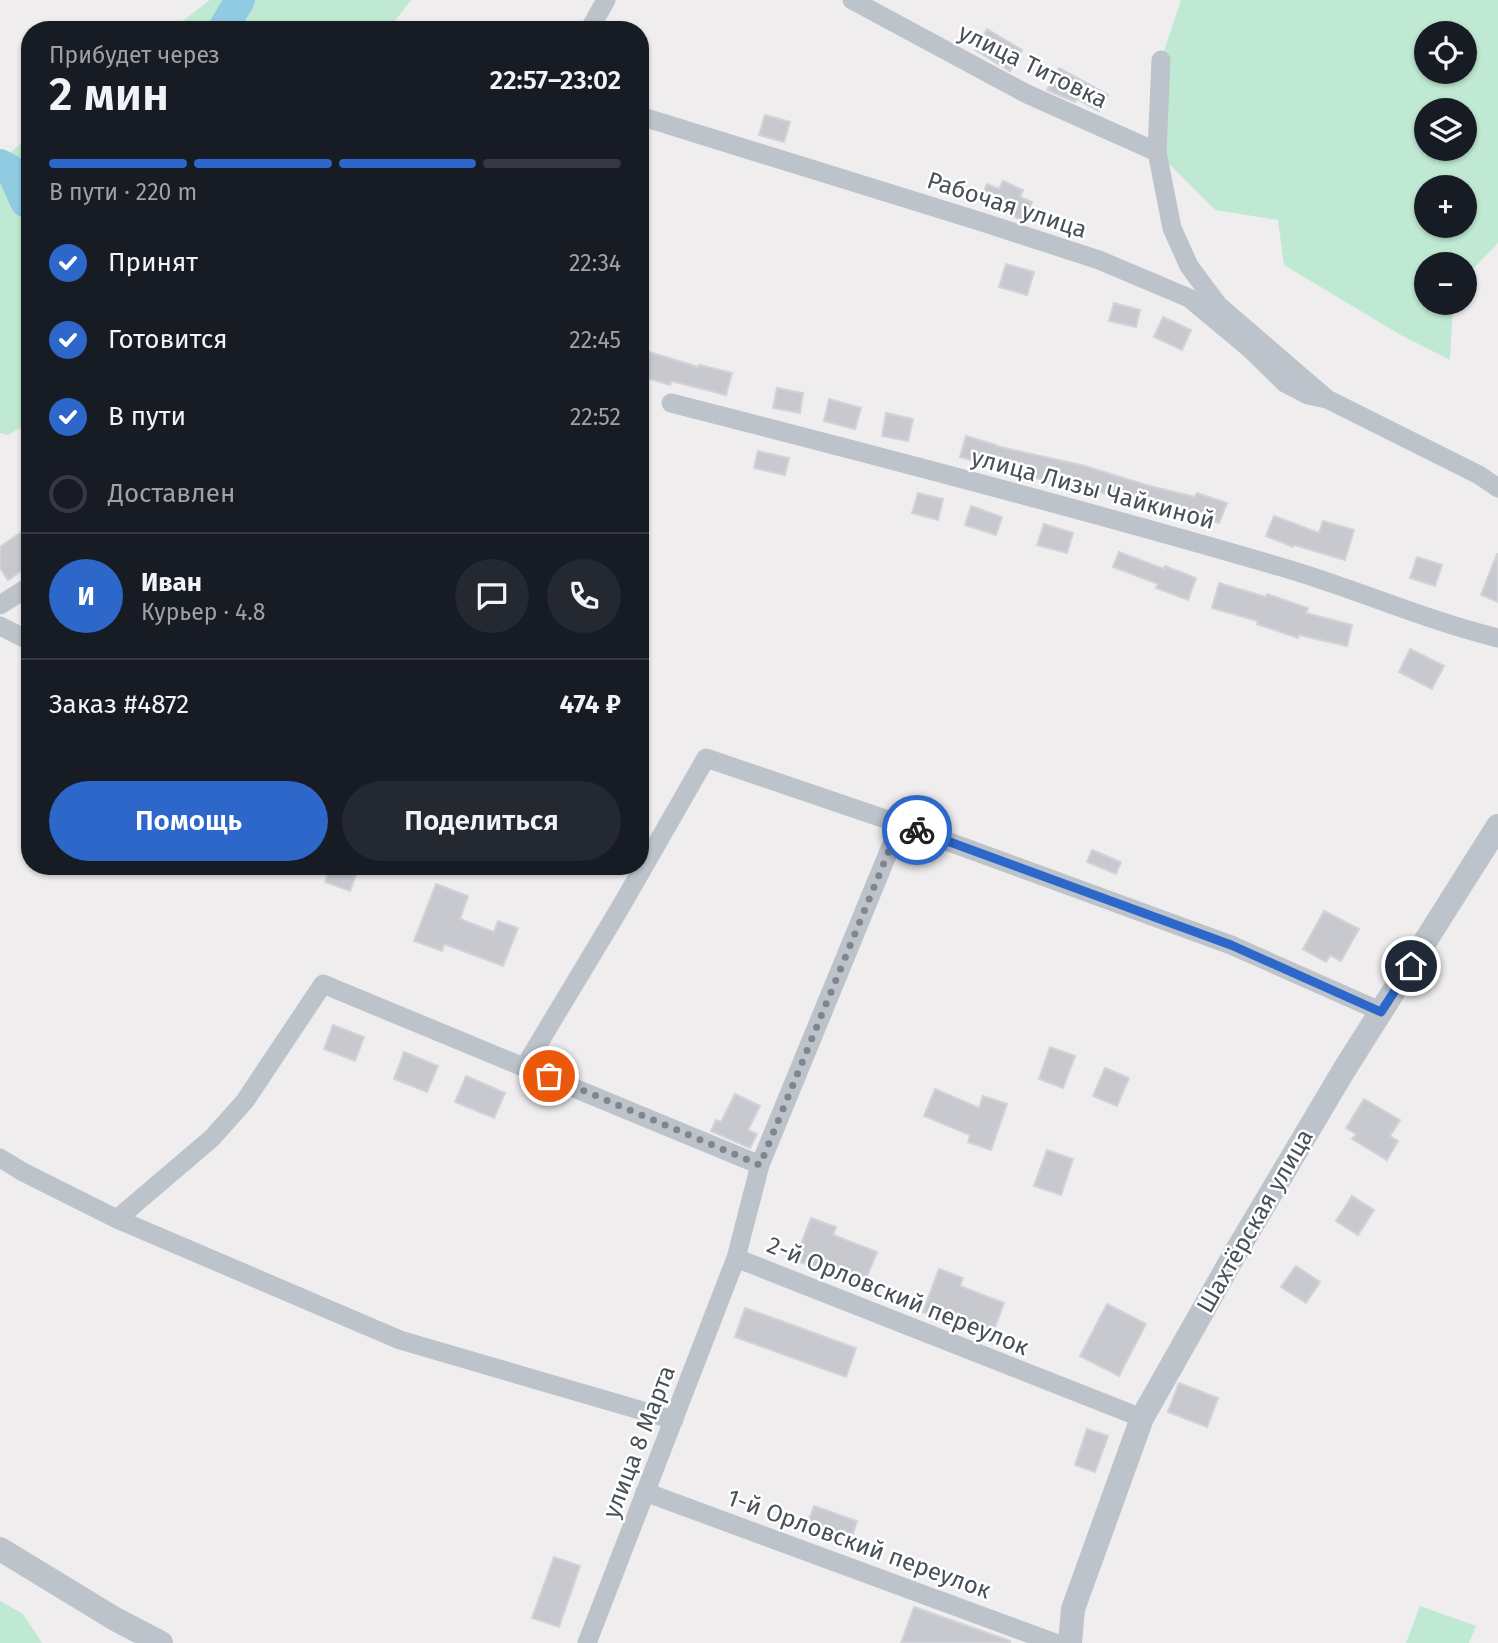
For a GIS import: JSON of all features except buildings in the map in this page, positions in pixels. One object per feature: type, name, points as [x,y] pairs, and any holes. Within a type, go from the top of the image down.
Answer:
[{"type":"street","points":[[594,21],[606,0]]},
{"type":"street","name":"улица Титовка","points":[[852,0],[1027,94],[1157,152]]},
{"type":"street","points":[[1161,60],[1157,152],[1172,228],[1189,266],[1218,305],[1328,399],[1479,475],[1498,488]]},
{"type":"street","name":"Рабочая улица","points":[[649,119],[1099,260],[1189,298],[1249,348],[1284,383],[1308,395],[1328,399]]},
{"type":"street","name":"улица Лизы Чайкиной","points":[[671,402],[939,472],[1284,568],[1461,629],[1498,638]]},
{"type":"street","points":[[0,605],[21,592]]},
{"type":"street","points":[[0,626],[21,635]]},
{"type":"street","points":[[649,857],[706,758],[900,824],[1231,945],[1381,1012]]},
{"type":"street","name":"2-й Орловский переулок","points":[[900,824],[760,1165],[736,1258],[1142,1419]]},
{"type":"street","name":"Шахтёрская улица","points":[[1070,1643],[1073,1609],[1142,1419],[1236,1252],[1344,1070],[1498,826]]},
{"type":"street","points":[[525,1066],[638,875]]},
{"type":"street","points":[[117,1219],[212,1138],[245,1101],[323,984],[760,1165]]},
{"type":"street","points":[[0,1158],[117,1219],[400,1340],[674,1420]]},
{"type":"street","name":"улица 8 Марта","points":[[587,1643],[736,1258]]},
{"type":"street","name":"1-й Орловский переулок","points":[[645,1492],[1055,1643]]},
{"type":"street","points":[[0,1549],[161,1643]]},
{"type":"green space","points":[[210,0],[411,0],[395,21],[183,21]]},
{"type":"green space","points":[[1181,0],[1498,0],[1498,243],[1477,265],[1477,252],[1414,252],[1414,315],[1452,315],[1450,360],[1399,334],[1284,265],[1278,220],[1215,210],[1157,152],[1161,60]]},
{"type":"green space","points":[[21,144],[21,427],[8,435],[0,433],[0,160]]},
{"type":"green space","points":[[0,1601],[23,1614],[42,1643],[0,1643]]},
{"type":"green space","points":[[1420,1606],[1476,1626],[1469,1643],[1406,1643]]},
{"type":"waterway","points":[[227,21],[240,0]]},
{"type":"waterway","points":[[0,164],[11,170],[21,193]]},
{"type":"way so far","points":[[549,1076],[760,1165],[900,824],[917,830]]},
{"type":"route","points":[[917,830],[1231,945],[1381,1012],[1411,966]]}]
